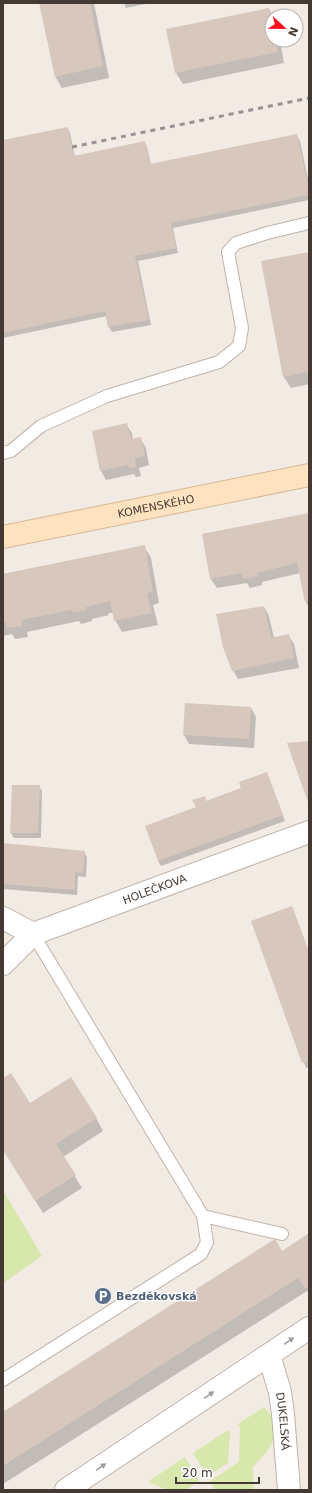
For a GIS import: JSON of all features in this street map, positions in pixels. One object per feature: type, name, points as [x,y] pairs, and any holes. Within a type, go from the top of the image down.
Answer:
[{"type":"main road","name":"KOMENSKÉHO","points":[[3,537],[309,475]]},
{"type":"street","name":"HOLEČKOVA","points":[[33,934],[309,832]]},
{"type":"street","points":[[3,918],[33,934],[3,964]]},
{"type":"street","points":[[68,1489],[309,1328]]},
{"type":"street","name":"DUKELSKÁ","points":[[269,1355],[280,1392],[289,1490]]},
{"type":"lane","points":[[3,453],[11,451],[41,426],[107,396],[219,362],[239,346],[242,328],[228,252],[236,243],[267,233],[309,223]]},
{"type":"lane","points":[[3,1380],[201,1254],[207,1242],[203,1216],[33,934]]},
{"type":"lane","points":[[203,1216],[282,1234]]},
{"type":"green space","points":[[3,1190],[42,1256],[3,1283]]},
{"type":"green space","points":[[264,1407],[275,1423],[275,1436],[270,1447],[253,1467],[254,1490],[215,1490],[210,1481],[239,1462],[240,1427],[238,1424]]},
{"type":"green space","points":[[228,1430],[230,1432],[228,1463],[207,1476],[193,1453]]},
{"type":"green space","points":[[185,1457],[199,1481],[186,1490],[168,1490],[150,1483],[149,1481]]},
{"type":"building","points":[[39,3],[90,3],[103,66],[55,77]]},
{"type":"building","points":[[264,9],[264,48],[277,48],[278,52],[175,73],[166,29]]},
{"type":"building","points":[[68,127],[74,156],[145,141],[150,164],[297,134],[309,195],[171,223],[176,248],[135,256],[149,320],[108,327],[105,311],[3,333],[3,140]]},
{"type":"building","points":[[309,252],[308,380],[307,372],[283,377],[261,261]]},
{"type":"building","points":[[127,423],[131,439],[141,437],[145,456],[135,458],[136,467],[129,468],[128,465],[100,471],[92,431]]},
{"type":"building","points":[[309,513],[309,601],[305,602],[297,563],[257,573],[258,576],[243,579],[242,573],[210,579],[202,534]]},
{"type":"building","points":[[145,545],[153,592],[147,593],[152,613],[114,621],[110,601],[86,607],[86,610],[73,613],[72,610],[21,620],[22,626],[7,628],[6,622],[3,623],[3,574]]},
{"type":"building","points":[[264,606],[271,638],[289,634],[294,658],[232,671],[223,647],[216,614]]},
{"type":"building","points":[[185,703],[251,707],[249,739],[183,735]]},
{"type":"building","points":[[309,741],[309,805],[287,743]]},
{"type":"building","points":[[267,772],[283,815],[158,861],[145,826],[196,807],[192,800],[205,796],[206,801],[241,788],[239,782]]},
{"type":"building","points":[[12,785],[40,785],[38,833],[10,833]]},
{"type":"building","points":[[3,843],[85,851],[83,873],[75,872],[75,890],[3,884]]},
{"type":"building","points":[[292,906],[309,952],[309,1061],[302,1063],[251,921]]},
{"type":"building","points":[[11,1073],[30,1103],[71,1077],[97,1118],[56,1144],[76,1175],[35,1201],[3,1150],[3,1078]]},
{"type":"building","points":[[309,1233],[309,1287],[306,1289],[298,1278],[3,1466],[3,1412],[275,1239],[282,1251]]},
{"type":"railway","points":[[72,147],[309,98]]},
{"type":"place","name":"Bezděkovská","points":[[103,1296]]}]
